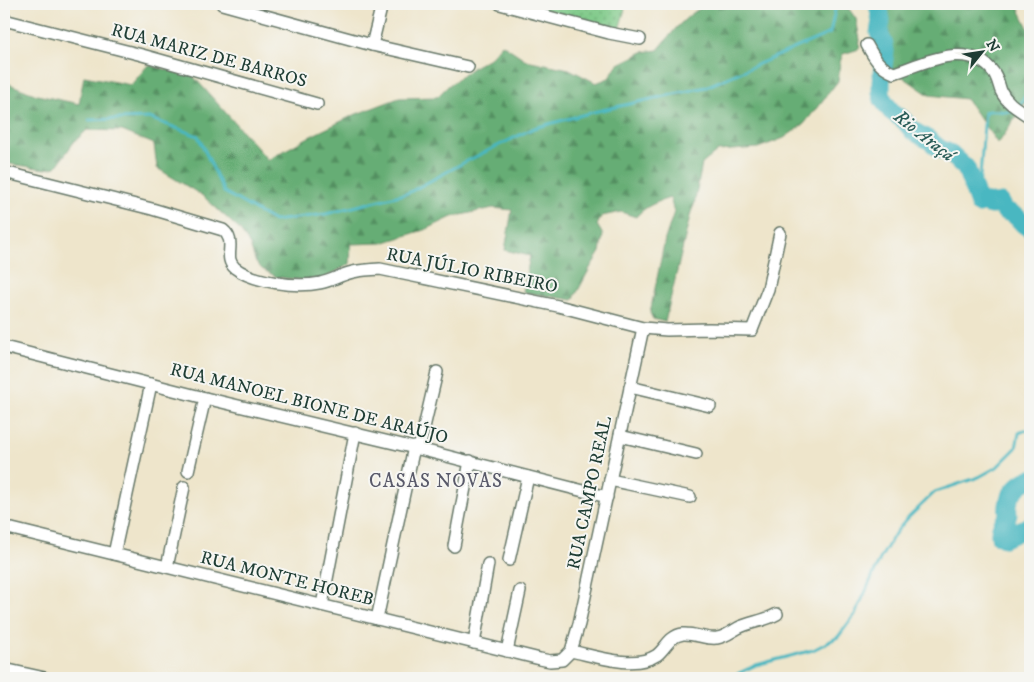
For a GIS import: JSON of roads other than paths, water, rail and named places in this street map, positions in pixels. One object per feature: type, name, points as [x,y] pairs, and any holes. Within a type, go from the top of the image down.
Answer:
[{"type":"street","points":[[222,4],[372,45],[468,67]]},
{"type":"street","points":[[372,45],[382,4]]},
{"type":"street","points":[[500,4],[600,31],[640,39]]},
{"type":"street","name":"RUA MARIZ DE BARROS","points":[[4,20],[317,104]]},
{"type":"street","points":[[867,45],[874,59],[885,69],[894,73],[942,57],[968,55],[982,61],[990,67],[996,76],[1002,93],[1012,105],[1027,114]]},
{"type":"street","name":"RUA JÚLIO RIBEIRO","points":[[4,172],[152,209],[223,230],[230,238],[229,260],[231,264],[253,278],[292,284],[319,283],[350,273],[380,269],[539,302],[643,328]]},
{"type":"street","points":[[643,328],[667,330],[752,330],[768,289],[780,233]]},
{"type":"street","name":"RUA CAMPO REAL","points":[[562,660],[570,651],[579,624],[643,328]]},
{"type":"street","name":"RUA MANOEL BIONE DE ARAÚJO","points":[[4,347],[205,398],[470,461],[607,497]]},
{"type":"street","points":[[377,619],[437,372]]},
{"type":"street","points":[[114,554],[151,384]]},
{"type":"street","points":[[630,387],[710,406]]},
{"type":"street","points":[[188,471],[205,398]]},
{"type":"street","points":[[322,605],[355,433]]},
{"type":"street","points":[[620,436],[696,454]]},
{"type":"street","points":[[454,546],[470,461]]},
{"type":"street","points":[[509,560],[528,476]]},
{"type":"street","points":[[610,480],[690,498]]},
{"type":"street","points":[[167,567],[184,487]]},
{"type":"street","name":"RUA MONTE HOREB","points":[[4,527],[507,651],[550,661],[562,660]]},
{"type":"street","points":[[474,643],[488,564]]},
{"type":"street","points":[[507,651],[520,591]]},
{"type":"street","points":[[570,651],[616,660],[640,662],[657,654],[668,641],[682,634],[715,639],[726,636],[738,628],[777,614]]},
{"type":"street","points":[[4,669],[46,678]]},
{"type":"waterway","name":"Rio Araçá","points":[[878,4],[881,21],[879,33],[885,51],[881,82],[883,100],[891,111],[905,121],[913,131],[951,154],[966,168],[979,204],[985,202],[991,203],[991,205],[1001,203],[1005,211],[1016,216],[1024,225],[1030,228]]},
{"type":"waterway","points":[[89,120],[149,118],[198,136],[224,192],[274,221],[326,214],[408,193],[534,128],[593,112],[706,87],[830,33],[835,10]]},
{"type":"waterway","points":[[1019,107],[1027,93],[1030,93]]},
{"type":"waterway","points":[[977,198],[985,112],[1014,111]]},
{"type":"waterway","points":[[733,678],[756,665],[813,650],[838,637],[856,613],[880,559],[896,532],[907,519],[935,492],[979,477],[997,467],[1016,448],[1019,433],[1026,430],[1030,432]]},
{"type":"waterway","name":"Rio Araçá","points":[[1030,479],[1022,483],[1012,493],[1008,514],[1002,525],[1000,536],[1004,538],[1030,526]]},
{"type":"waterway","points":[[384,671],[472,678]]},
{"type":"district","name":"CASAS NOVAS","points":[[436,481]]}]
